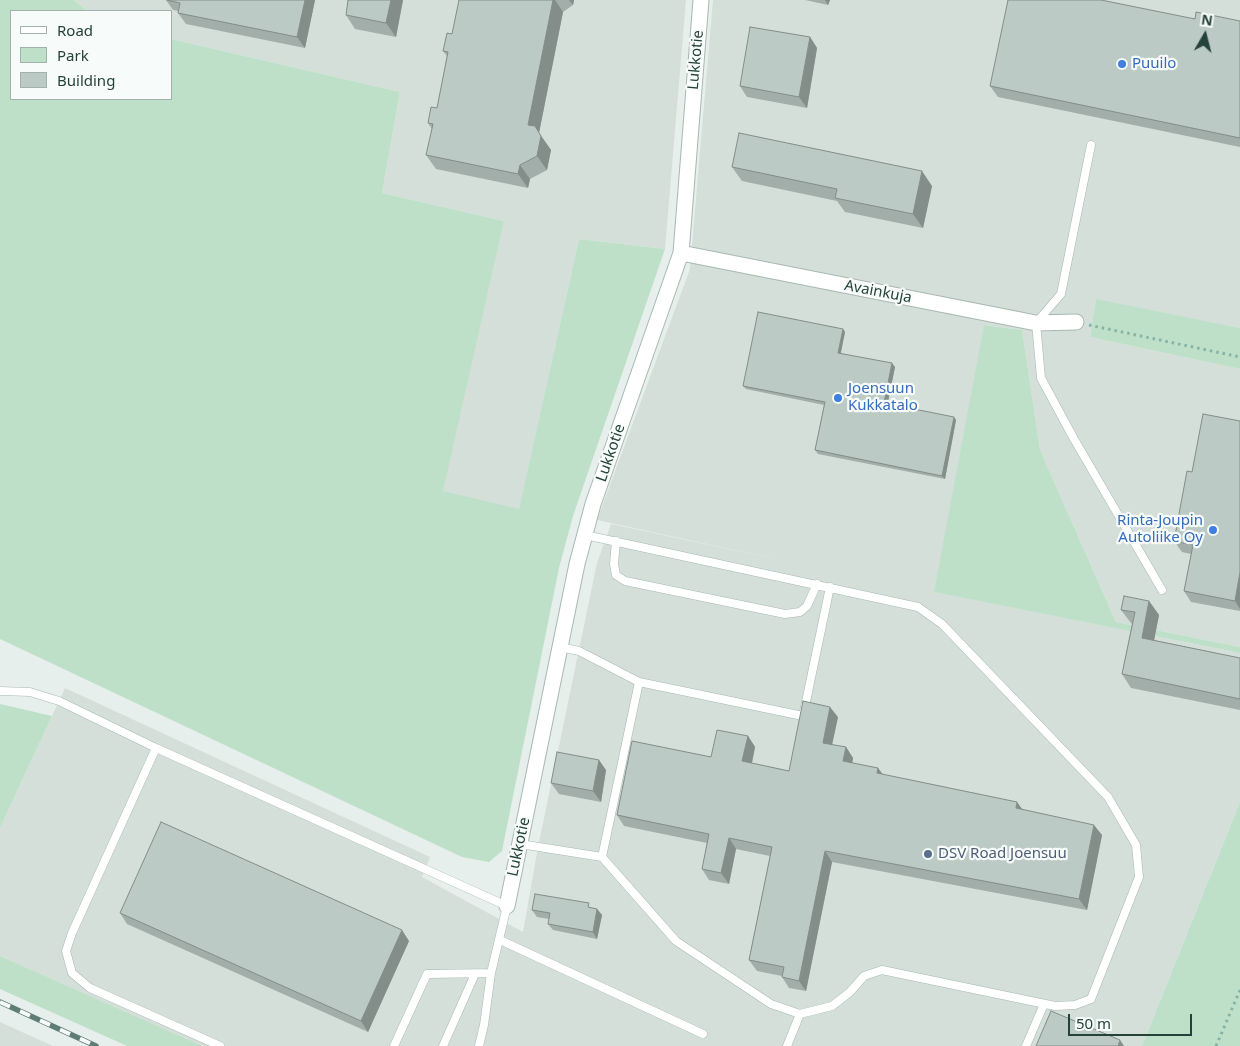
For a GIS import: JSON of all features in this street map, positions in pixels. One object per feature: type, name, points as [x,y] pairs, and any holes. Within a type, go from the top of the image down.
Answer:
[{"type":"street","name":"Lukkotie","points":[[507,906],[577,564],[593,504],[680,253],[701,0]]},
{"type":"street","name":"Avainkuja","points":[[680,253],[1036,323],[1076,322]]},
{"type":"lane","points":[[1090,145],[1062,294],[1036,323],[1041,378],[1074,439],[1162,590]]},
{"type":"lane","points":[[520,844],[602,857],[676,941],[771,1004],[800,1014],[832,1006],[850,992],[864,976],[882,970],[1055,1006],[1075,1005],[1090,999],[1139,877],[1136,845],[1108,796],[942,624],[918,607],[585,535]]},
{"type":"lane","points":[[616,542],[614,564],[616,575],[625,581],[644,585],[785,614],[800,612],[808,606],[817,584]]},
{"type":"lane","points":[[560,647],[578,651],[639,682],[803,716],[830,587]]},
{"type":"lane","points":[[602,857],[639,682]]},
{"type":"lane","points":[[0,691],[30,692],[59,701],[156,748],[507,906],[492,973],[479,1046]]},
{"type":"lane","points":[[156,748],[72,933],[66,951],[72,973],[90,988],[220,1046]]},
{"type":"lane","points":[[500,940],[703,1034]]},
{"type":"lane","points":[[394,1046],[427,974],[492,973]]},
{"type":"lane","points":[[443,1046],[475,974]]},
{"type":"lane","points":[[1026,1046],[1044,1004]]},
{"type":"lane","points":[[787,1046],[800,1014]]},
{"type":"path","points":[[1076,322],[1240,357]]},
{"type":"path","points":[[1216,1046],[1240,990]]},
{"type":"shaded area","points":[[74,0],[686,0],[665,249],[579,239],[519,510],[442,491],[504,221],[382,193],[400,92],[172,39],[172,10],[86,10]]},
{"type":"shaded area","points":[[713,0],[1240,0],[1240,328],[1096,300],[1090,337],[1240,369],[1240,647],[1116,622],[1040,450],[1022,330],[985,325],[935,592],[1240,653],[1240,802],[1142,1046],[200,1046],[0,956],[0,828],[65,688],[430,857],[422,877],[523,932],[538,847],[597,563],[611,524],[794,563],[597,520],[690,269]]},
{"type":"shaded area","points":[[0,1022],[53,1046],[0,1046]]},
{"type":"green space","points":[[0,0],[74,0],[86,10],[10,10],[10,100],[172,100],[172,39],[400,92],[382,193],[504,221],[443,491],[519,509],[579,239],[665,249],[573,516],[559,568],[502,851],[489,862],[462,857],[0,639]]},
{"type":"green space","points":[[1096,299],[1240,328],[1240,369],[1090,337]]},
{"type":"green space","points":[[984,325],[1022,330],[1040,450],[1116,622],[1240,647],[1240,653],[934,592]]},
{"type":"green space","points":[[0,704],[52,716],[0,828]]},
{"type":"green space","points":[[1240,802],[1240,1046],[1142,1046]]},
{"type":"green space","points":[[0,956],[202,1046],[127,1046],[0,989]]},
{"type":"building","points":[[167,0],[305,0],[297,37],[178,13],[180,3]]},
{"type":"building","points":[[348,0],[391,0],[386,23],[346,15]]},
{"type":"building","points":[[459,0],[553,0],[528,125],[535,126],[541,136],[537,156],[520,165],[518,174],[426,155],[433,124],[428,123],[431,107],[437,108],[448,52],[443,51],[447,33],[452,34]]},
{"type":"building","name":"Puuilo","points":[[1008,0],[1101,0],[1195,19],[1196,12],[1240,21],[1240,138],[990,86]]},
{"type":"building","points":[[750,27],[810,37],[799,97],[740,86]]},
{"type":"building","points":[[739,133],[922,171],[913,214],[835,198],[837,189],[732,167]]},
{"type":"building","name":"Joensuun Kukkatalo","points":[[758,312],[843,329],[838,353],[892,363],[884,403],[954,417],[942,476],[815,450],[825,402],[743,386]]},
{"type":"building","name":"Rinta-Joupin Autoliike Oy","points":[[1203,414],[1240,421],[1240,572],[1235,601],[1184,591],[1193,545],[1174,541],[1187,471],[1192,472]]},
{"type":"building","points":[[1124,596],[1149,601],[1142,638],[1240,658],[1240,699],[1122,674],[1135,612],[1121,610]]},
{"type":"building","name":"DSV Road Joensuu","points":[[803,701],[830,707],[823,743],[846,747],[843,761],[878,768],[877,773],[1017,802],[1016,808],[1094,825],[1079,899],[825,851],[799,981],[782,977],[784,967],[749,960],[772,847],[729,838],[721,873],[702,869],[709,834],[617,815],[632,741],[711,757],[717,730],[748,736],[742,761],[789,771]]},
{"type":"building","points":[[557,752],[599,760],[593,791],[551,783]]},
{"type":"building","points":[[161,822],[402,930],[361,1021],[120,913]]},
{"type":"building","points":[[535,894],[589,903],[588,907],[597,909],[593,932],[548,924],[550,913],[532,910]]},
{"type":"building","points":[[1051,1011],[1120,1040],[1118,1046],[1036,1046]]},
{"type":"railway","points":[[0,1002],[96,1046]]},
{"type":"place","name":"Puuilo","points":[[1122,64]]},
{"type":"place","name":"Joensuun Kukkatalo","points":[[838,398]]},
{"type":"place","name":"Rinta-Joupin Autoliike Oy","points":[[1213,530]]},
{"type":"place","name":"DSV Road Joensuu","points":[[928,854]]}]
